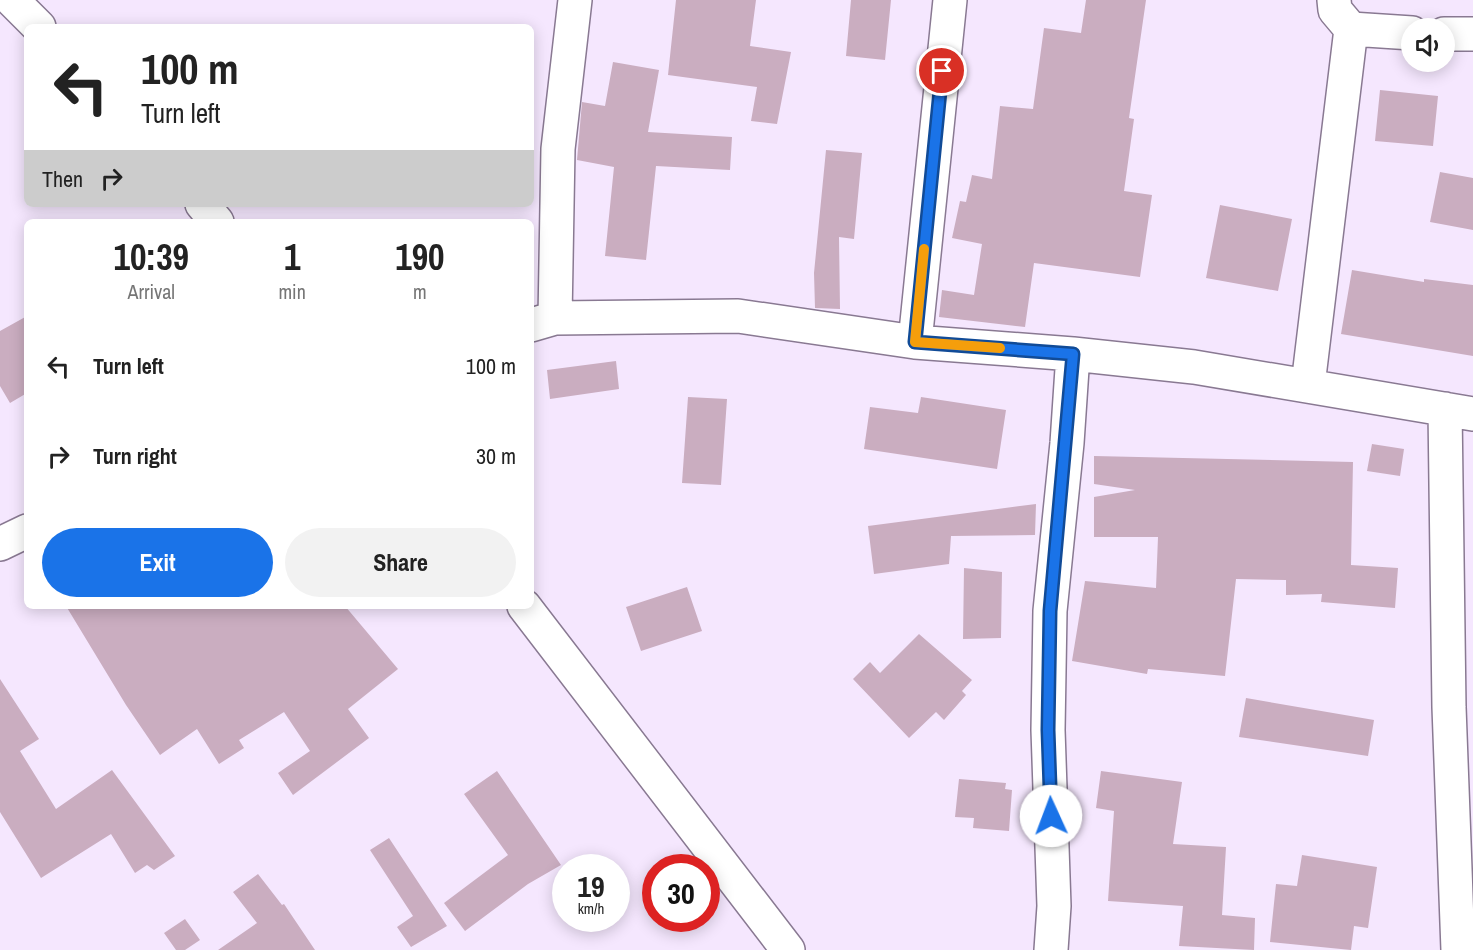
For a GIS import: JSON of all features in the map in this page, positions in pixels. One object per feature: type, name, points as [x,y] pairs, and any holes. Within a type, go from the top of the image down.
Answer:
[{"type":"street","points":[[12,0],[36,24]]},
{"type":"street","points":[[575,0],[558,149],[543,322],[738,316],[915,342],[1073,354],[1194,368],[1459,412],[1449,695],[1458,950]]},
{"type":"street","points":[[915,342],[950,0]]},
{"type":"street","points":[[1334,0],[1335,10],[1351,29],[1401,32]]},
{"type":"street","points":[[1308,386],[1351,29]]},
{"type":"street","points":[[1455,34],[1473,34]]},
{"type":"street","points":[[204,207],[214,219]]},
{"type":"street","points":[[1051,950],[1054,906],[1048,730],[1050,611],[1073,354]]},
{"type":"street","points":[[0,544],[24,532]]},
{"type":"street","points":[[526,609],[788,950]]},
{"type":"building","points":[[676,0],[756,0],[750,46],[791,52],[777,124],[751,121],[757,87],[668,75]]},
{"type":"building","points":[[851,0],[891,0],[885,60],[846,56]]},
{"type":"building","points":[[1086,0],[1146,0],[1129,118],[1134,119],[1124,191],[1152,195],[1140,277],[1034,263],[1025,327],[939,317],[942,290],[974,295],[982,244],[952,238],[960,201],[966,202],[972,175],[992,179],[1000,106],[1033,109],[1044,28],[1081,33]]},
{"type":"building","points":[[613,62],[659,70],[648,132],[732,137],[730,170],[656,166],[646,260],[605,256],[614,167],[577,160],[582,102],[605,106]]},
{"type":"building","points":[[1380,90],[1438,96],[1433,146],[1375,141]]},
{"type":"building","points":[[826,150],[862,153],[854,239],[839,237],[840,309],[815,308],[814,273]]},
{"type":"building","points":[[1440,172],[1473,178],[1473,230],[1430,222]]},
{"type":"building","points":[[1220,205],[1292,219],[1278,291],[1206,278]]},
{"type":"building","points":[[1352,270],[1424,282],[1424,279],[1473,285],[1473,356],[1341,334]]},
{"type":"building","points":[[24,318],[24,395],[10,403],[0,386],[0,331]]},
{"type":"building","points":[[616,361],[619,389],[550,399],[547,370]]},
{"type":"building","points":[[688,397],[727,399],[721,485],[682,483]]},
{"type":"building","points":[[921,397],[1006,410],[997,469],[864,449],[870,407],[918,413]]},
{"type":"building","points":[[1372,444],[1404,449],[1400,476],[1367,471]]},
{"type":"building","points":[[1094,456],[1353,462],[1351,565],[1398,568],[1395,608],[1321,602],[1322,594],[1286,595],[1286,580],[1236,579],[1225,676],[1148,669],[1147,674],[1072,661],[1085,581],[1156,588],[1158,537],[1094,537],[1094,497],[1135,490],[1094,484]]},
{"type":"building","points":[[1036,504],[1035,535],[951,536],[949,564],[874,574],[868,526]]},
{"type":"building","points":[[964,568],[1002,572],[1001,638],[963,639]]},
{"type":"building","points":[[687,587],[702,631],[641,651],[626,607]]},
{"type":"building","points":[[68,609],[348,609],[398,669],[348,709],[369,738],[293,795],[278,773],[310,751],[284,712],[239,740],[244,748],[219,764],[197,729],[160,755],[126,705]]},
{"type":"building","points":[[919,634],[972,680],[962,691],[966,695],[944,720],[936,712],[909,738],[853,679],[870,662],[880,673]]},
{"type":"building","points":[[0,679],[39,739],[20,751],[56,809],[112,770],[175,856],[154,870],[147,865],[135,873],[111,834],[41,878],[0,812]]},
{"type":"building","points":[[1246,698],[1374,720],[1368,756],[1239,737]]},
{"type":"building","points":[[497,771],[554,854],[552,870],[528,884],[465,931],[444,903],[508,855],[464,794]]},
{"type":"building","points":[[1101,771],[1182,782],[1173,844],[1226,847],[1222,915],[1255,918],[1254,950],[1179,946],[1183,906],[1108,901],[1114,811],[1096,808]]},
{"type":"building","points":[[959,779],[1006,783],[1005,789],[1012,790],[1009,831],[973,828],[974,818],[955,817]]},
{"type":"building","points":[[389,838],[447,926],[411,947],[397,927],[413,916],[370,850]]},
{"type":"building","points":[[1302,855],[1377,867],[1368,928],[1354,926],[1351,950],[1270,942],[1276,884],[1297,886]]},
{"type":"building","points":[[258,874],[282,905],[284,904],[315,950],[218,950],[257,923],[233,892]]},
{"type":"building","points":[[185,919],[200,940],[185,950],[176,950],[164,933]]},
{"type":"slow traffic","points":[[924,249],[915,342],[1000,348]]},
{"type":"route","points":[[942,71],[915,342],[1073,354],[1067,443],[1050,611],[1048,730],[1051,816]]}]
